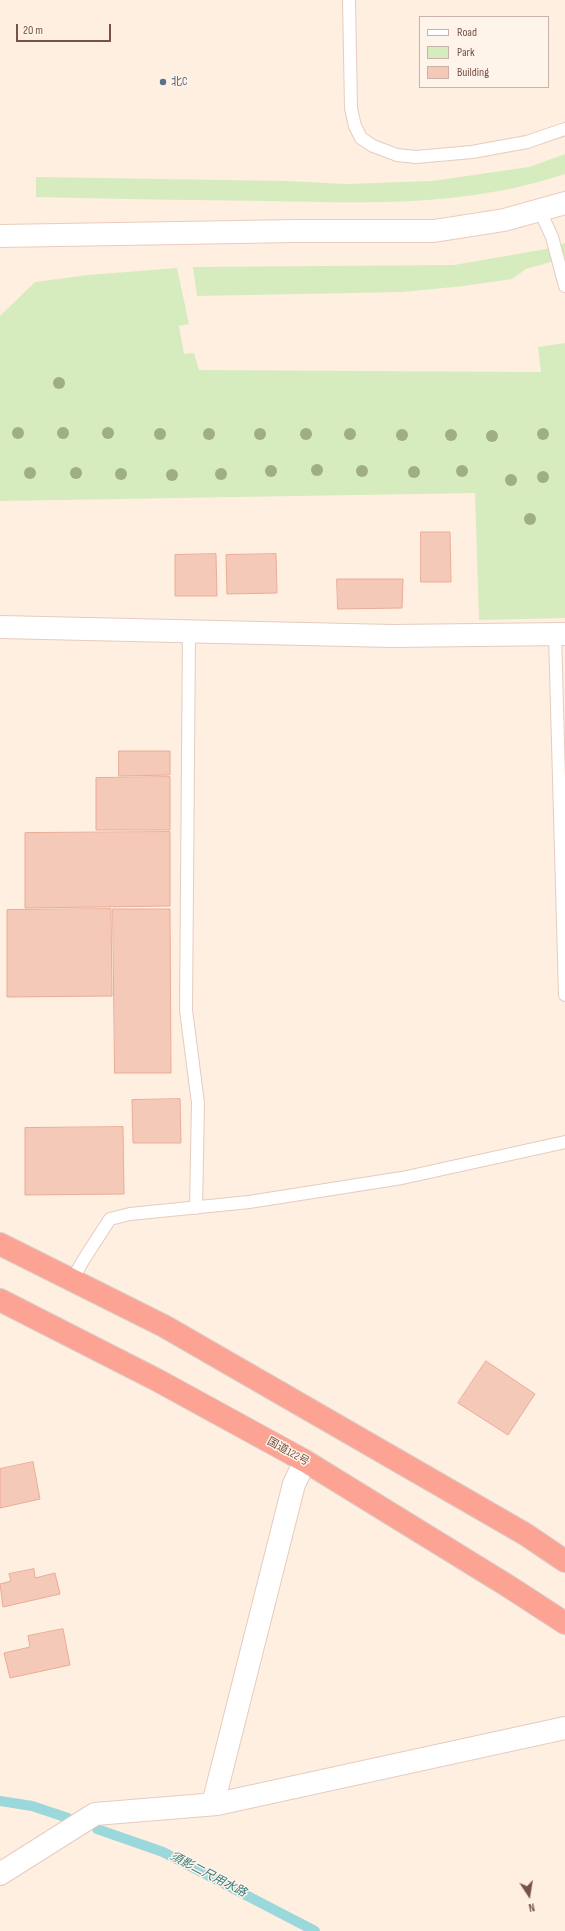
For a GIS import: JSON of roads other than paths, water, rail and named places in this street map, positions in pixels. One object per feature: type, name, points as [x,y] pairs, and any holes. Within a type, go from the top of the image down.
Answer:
[{"type":"highway","points":[[0,1244],[164,1326],[525,1534],[565,1561]]},
{"type":"highway","name":"国道122号","points":[[0,1300],[157,1380],[305,1461],[508,1586],[565,1623]]},
{"type":"street","points":[[0,236],[296,230],[434,231],[504,220],[565,203]]},
{"type":"street","points":[[0,627],[392,636],[560,634]]},
{"type":"street","points":[[213,1804],[294,1484],[305,1461]]},
{"type":"street","points":[[0,1874],[95,1814],[213,1804],[565,1728]]},
{"type":"lane","points":[[349,0],[351,108],[355,126],[361,138],[373,146],[397,155],[433,156],[527,142],[565,129]]},
{"type":"lane","points":[[540,211],[552,237],[565,286]]},
{"type":"lane","points":[[189,632],[186,1010],[198,1103],[196,1208]]},
{"type":"lane","points":[[560,634],[565,995]]},
{"type":"lane","points":[[72,1280],[110,1219],[130,1214],[196,1208],[402,1178],[565,1142]]},
{"type":"waterway","name":"須影二尺用水路","points":[[0,1801],[32,1806],[68,1818]]},
{"type":"waterway","name":"須影二尺用水路","points":[[97,1829],[163,1852],[315,1931]]},
{"type":"place","name":"北C","points":[[163,82]]}]
